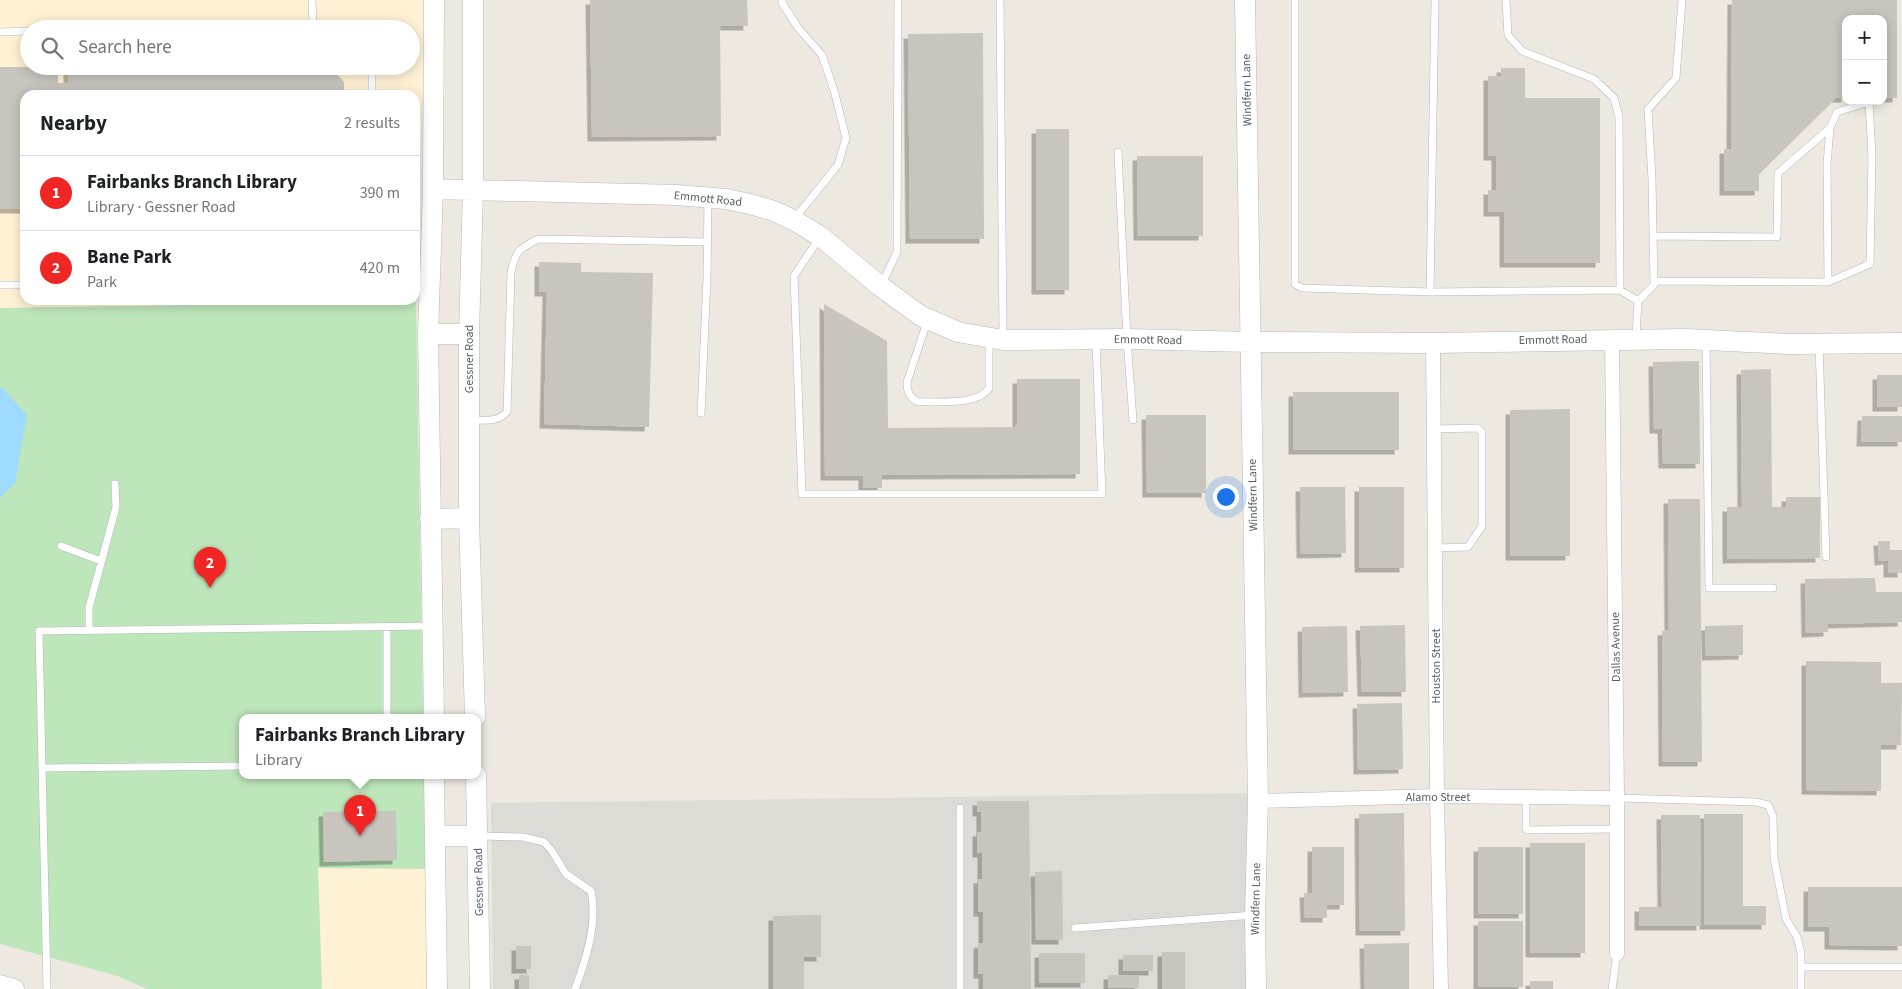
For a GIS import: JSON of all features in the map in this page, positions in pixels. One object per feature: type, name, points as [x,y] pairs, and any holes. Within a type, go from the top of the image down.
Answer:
[{"type":"street","points":[[434,0],[433,189],[426,280],[434,714]]},
{"type":"street","name":"Gessner Road","points":[[473,0],[469,518],[475,714]]},
{"type":"street","name":"Windfern Lane","points":[[1245,0],[1258,800],[1255,914],[1256,989]]},
{"type":"street","name":"Emmott Road","points":[[433,189],[676,195],[750,204],[774,211],[820,236],[880,286],[928,319],[958,332],[996,339],[1433,343],[1636,339],[1788,344],[1902,343]]},
{"type":"street","points":[[428,334],[469,334]]},
{"type":"street","name":"Dallas Avenue","points":[[1612,339],[1618,798],[1616,954]]},
{"type":"street","name":"Houston Street","points":[[1433,343],[1440,989]]},
{"type":"street","points":[[430,519],[469,518]]},
{"type":"street","points":[[434,779],[437,989]]},
{"type":"street","name":"Gessner Road","points":[[476,779],[480,989]]},
{"type":"street","name":"Alamo Street","points":[[1258,800],[1437,796],[1618,798]]},
{"type":"street","points":[[435,836],[478,836]]},
{"type":"street","points":[[0,985],[14,989]]},
{"type":"lane","points":[[312,0],[313,20]]},
{"type":"lane","points":[[782,0],[782,3],[799,29],[822,55],[834,90],[846,138],[838,164],[793,220]]},
{"type":"lane","points":[[880,286],[897,252],[898,0]]},
{"type":"lane","points":[[928,319],[907,382],[907,391],[911,398],[918,402],[973,400],[985,394],[989,388],[996,339],[1000,0]]},
{"type":"lane","points":[[1295,0],[1295,284],[1302,288],[1430,292],[1620,290],[1638,301]]},
{"type":"lane","points":[[1430,292],[1435,0]]},
{"type":"lane","points":[[1506,0],[1508,35],[1522,51],[1594,79],[1614,98],[1619,116],[1620,290]]},
{"type":"lane","points":[[1636,339],[1638,301],[1654,285],[1651,151],[1648,109],[1676,78],[1682,0]]},
{"type":"lane","points":[[0,32],[20,31]]},
{"type":"lane","points":[[372,75],[372,90]]},
{"type":"lane","points":[[1654,281],[1828,282],[1870,264],[1872,156],[1869,102],[1837,112],[1830,128],[1827,164],[1828,282]]},
{"type":"lane","points":[[1653,236],[1777,237],[1778,173],[1830,128]]},
{"type":"lane","points":[[1118,152],[1133,420]]},
{"type":"lane","points":[[701,413],[708,198]]},
{"type":"lane","points":[[820,236],[794,276],[802,494],[1102,494],[1096,340]]},
{"type":"lane","points":[[469,420],[494,420],[502,417],[507,412],[511,272],[515,256],[524,246],[538,239],[708,242]]},
{"type":"lane","points":[[0,285],[20,285]]},
{"type":"lane","points":[[1706,340],[1709,588],[1772,588]]},
{"type":"lane","points":[[1819,344],[1826,557]]},
{"type":"lane","points":[[1434,429],[1477,428],[1482,432],[1482,526],[1468,547],[1435,548]]},
{"type":"lane","points":[[89,630],[89,608],[116,507],[115,484]]},
{"type":"lane","points":[[61,546],[101,561]]},
{"type":"lane","points":[[47,989],[39,631],[433,626]]},
{"type":"lane","points":[[387,627],[387,714]]},
{"type":"lane","points":[[42,768],[239,766]]},
{"type":"lane","points":[[1526,797],[1526,828],[1528,830],[1617,829]]},
{"type":"lane","points":[[1618,798],[1756,802],[1768,805],[1773,816],[1774,858],[1786,919],[1797,937],[1801,953],[1801,989]]},
{"type":"lane","points":[[960,808],[960,989]]},
{"type":"lane","points":[[478,836],[522,837],[544,842],[566,874],[590,891],[594,904],[590,935],[584,966],[575,989]]},
{"type":"lane","points":[[1075,928],[1255,914]]},
{"type":"lane","points":[[1612,989],[1616,954]]},
{"type":"lane","points":[[1801,967],[1902,967]]},
{"type":"shaded area","points":[[0,0],[425,0],[420,168],[420,90],[20,90],[20,305],[208,305],[0,308]]},
{"type":"shaded area","points":[[1247,793],[1249,989],[493,989],[491,803]]},
{"type":"shaded area","points":[[318,868],[425,869],[428,989],[322,989]]},
{"type":"green space","points":[[208,305],[416,305],[423,714],[239,714],[239,779],[424,779],[425,869],[318,868],[322,989],[147,989],[118,976],[0,944],[0,308]]},
{"type":"water","points":[[0,386],[27,415],[15,483],[0,498]]},
{"type":"building","points":[[590,0],[747,0],[748,26],[720,26],[721,136],[592,137]]},
{"type":"building","points":[[1732,0],[1897,0],[1897,98],[1887,98],[1887,15],[1842,15],[1842,98],[1836,98],[1759,174],[1759,191],[1724,191],[1724,149],[1731,149]]},
{"type":"building","points":[[983,33],[984,239],[910,239],[908,34]]},
{"type":"building","points":[[0,67],[20,67],[20,75],[58,75],[58,83],[68,83],[68,75],[337,75],[344,82],[344,90],[20,90],[20,209],[0,209]]},
{"type":"building","points":[[1501,68],[1525,68],[1525,98],[1600,98],[1600,263],[1504,263],[1504,212],[1488,212],[1488,190],[1496,190],[1496,156],[1488,156],[1488,76],[1501,76]]},
{"type":"building","points":[[1036,129],[1069,129],[1069,290],[1036,290]]},
{"type":"building","points":[[1137,156],[1203,156],[1203,236],[1138,236]]},
{"type":"building","points":[[539,262],[581,263],[581,272],[653,273],[649,427],[544,424],[547,292],[539,292]]},
{"type":"building","points":[[824,304],[887,341],[888,428],[1015,427],[1017,424],[1017,379],[1080,379],[1080,474],[882,475],[882,488],[863,488],[863,476],[825,476]]},
{"type":"building","points":[[1699,361],[1700,464],[1663,464],[1662,429],[1654,429],[1653,362]]},
{"type":"building","points":[[1771,369],[1772,507],[1786,507],[1786,497],[1820,497],[1820,558],[1727,559],[1727,507],[1742,507],[1741,370]]},
{"type":"building","points":[[1877,375],[1902,375],[1902,407],[1877,407]]},
{"type":"building","points":[[1293,392],[1399,392],[1399,450],[1293,450]]},
{"type":"building","points":[[1570,409],[1570,556],[1510,556],[1510,410]]},
{"type":"building","points":[[1146,415],[1206,415],[1206,493],[1147,493]]},
{"type":"building","points":[[1862,416],[1902,416],[1902,442],[1861,442]]},
{"type":"building","points":[[1300,487],[1345,487],[1346,553],[1301,554]]},
{"type":"building","points":[[1359,487],[1404,487],[1404,568],[1359,568]]},
{"type":"building","points":[[1668,499],[1700,499],[1702,762],[1663,762],[1662,631],[1669,630]]},
{"type":"building","points":[[1878,541],[1890,541],[1890,550],[1902,550],[1902,573],[1888,573],[1888,560],[1879,561]]},
{"type":"building","points":[[1875,578],[1876,592],[1902,592],[1902,622],[1828,624],[1828,632],[1806,633],[1805,579]]},
{"type":"building","points":[[1405,625],[1406,692],[1362,692],[1360,626]]},
{"type":"building","points":[[1743,625],[1743,655],[1706,656],[1705,626]]},
{"type":"building","points":[[1347,626],[1348,692],[1303,693],[1302,627]]},
{"type":"building","points":[[1806,661],[1881,662],[1881,683],[1902,683],[1901,745],[1881,745],[1881,791],[1806,790]]},
{"type":"building","points":[[1402,703],[1403,769],[1358,770],[1357,704]]},
{"type":"building","points":[[977,801],[1029,801],[1031,989],[983,989],[983,974],[978,974],[978,944],[983,943],[983,912],[978,912],[978,879],[982,879],[982,853],[977,853],[977,832],[981,832],[981,812],[977,812]]},
{"type":"building","points":[[396,811],[397,860],[324,862],[323,812]]},
{"type":"building","points":[[1404,813],[1405,931],[1360,931],[1359,814]]},
{"type":"building","points":[[1704,814],[1743,814],[1743,906],[1766,906],[1766,925],[1704,925]]},
{"type":"building","points":[[1661,815],[1700,815],[1701,926],[1639,926],[1639,907],[1662,907]]},
{"type":"building","points":[[1530,843],[1585,843],[1585,953],[1530,953]]},
{"type":"building","points":[[1312,847],[1344,847],[1344,905],[1327,905],[1327,918],[1305,918],[1304,893],[1312,893]]},
{"type":"building","points":[[1478,847],[1523,847],[1523,914],[1478,914]]},
{"type":"building","points":[[1062,871],[1063,940],[1036,940],[1035,872]]},
{"type":"building","points":[[1808,887],[1902,887],[1902,946],[1829,945],[1829,927],[1808,927]]},
{"type":"building","points":[[821,915],[821,957],[804,957],[804,989],[773,989],[773,916]]},
{"type":"building","points":[[1478,921],[1523,921],[1523,987],[1478,987]]},
{"type":"building","points":[[1409,943],[1409,989],[1365,989],[1364,944]]},
{"type":"building","points":[[516,946],[531,946],[531,969],[516,969]]},
{"type":"building","points":[[1162,952],[1185,952],[1185,989],[1162,989]]},
{"type":"building","points":[[1039,953],[1085,953],[1085,983],[1039,983]]},
{"type":"building","points":[[1123,955],[1153,955],[1153,971],[1123,971]]},
{"type":"building","points":[[519,975],[529,975],[529,989],[519,989]]},
{"type":"building","points":[[1108,975],[1139,975],[1139,988],[1108,988]]},
{"type":"building","points":[[1530,981],[1553,981],[1553,989],[1530,989]]},
{"type":"place","name":"Bane Park","points":[[210,588]]},
{"type":"place","name":"Fairbanks Branch Library","points":[[360,836]]}]
